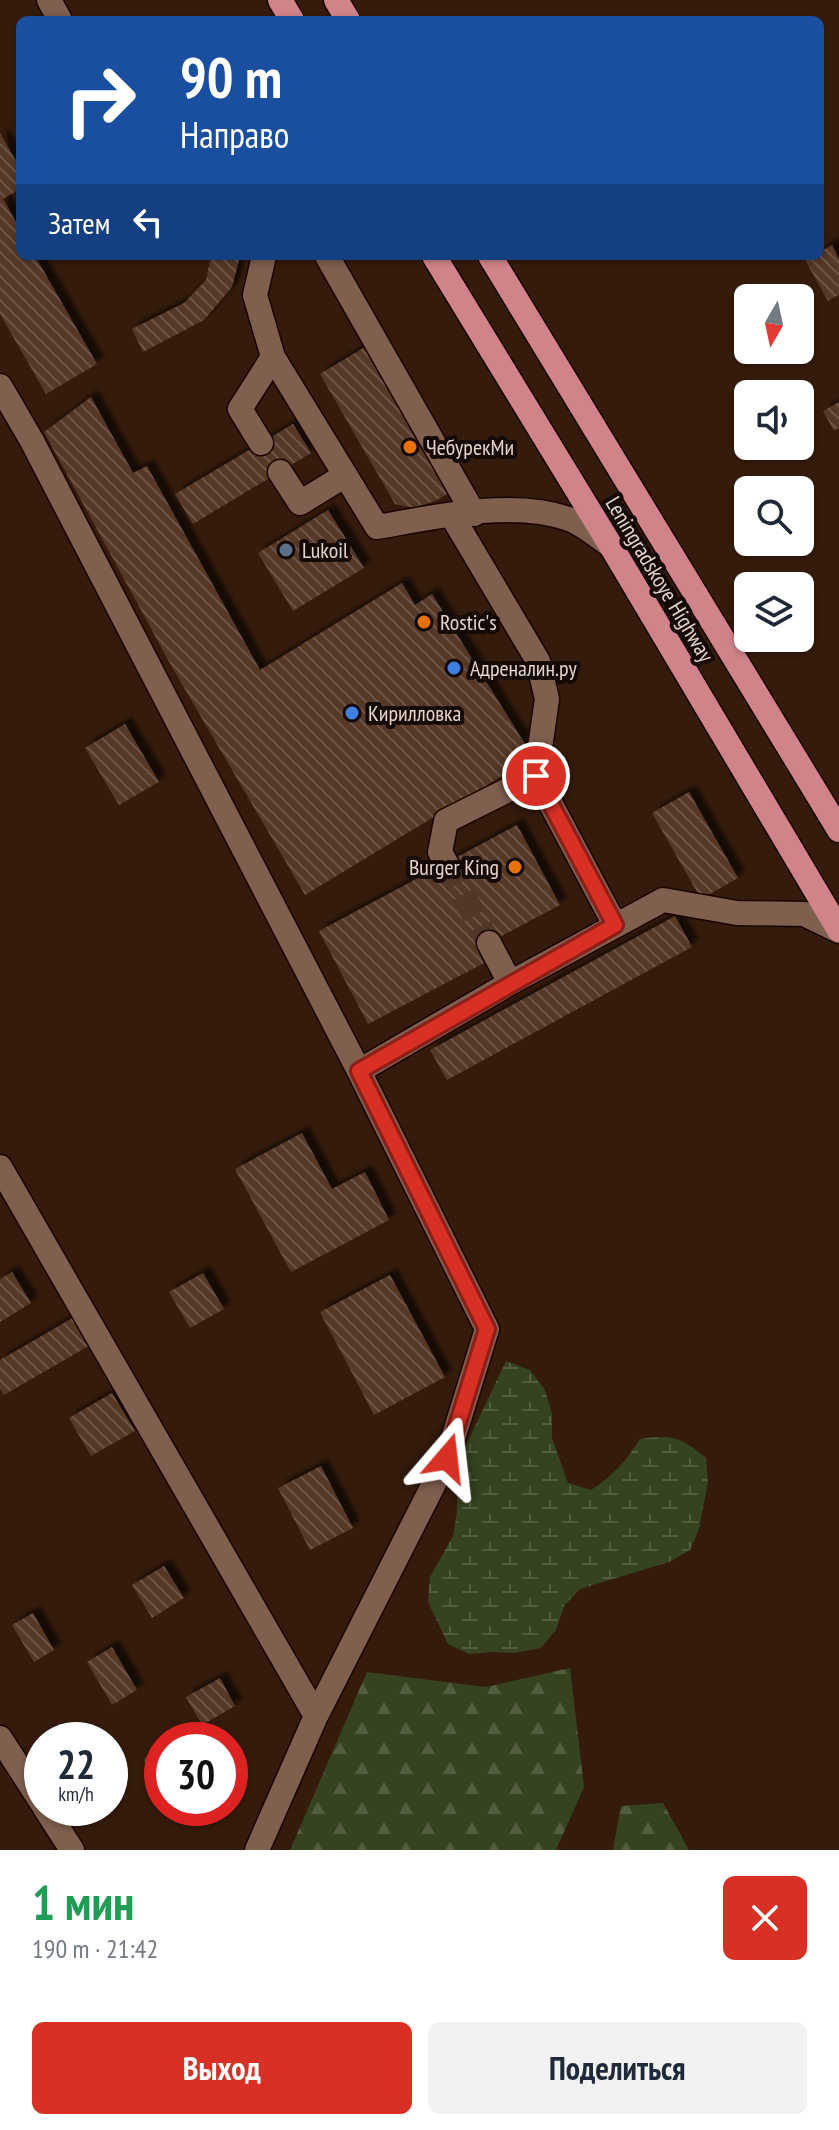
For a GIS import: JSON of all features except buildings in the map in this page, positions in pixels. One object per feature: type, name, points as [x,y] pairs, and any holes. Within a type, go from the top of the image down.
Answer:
[{"type":"highway","name":"Leningradskoye Highway","points":[[436,260],[839,930]]},
{"type":"highway","name":"Leningradskoye Highway","points":[[492,260],[839,830]]},
{"type":"street","points":[[263,260],[255,295],[273,357],[377,527],[519,509],[570,519],[611,546]]},
{"type":"street","points":[[329,260],[538,661],[547,699],[536,776],[615,925]]},
{"type":"street","points":[[261,443],[240,409],[273,357]]},
{"type":"street","points":[[0,386],[39,455],[359,1071],[487,1329],[447,1458],[316,1716],[257,1850]]},
{"type":"street","points":[[280,472],[300,503],[344,476]]},
{"type":"street","points":[[446,863],[440,852],[446,821],[536,776]]},
{"type":"street","points":[[359,1071],[510,983],[663,900],[737,913],[804,914],[839,930]]},
{"type":"street","points":[[489,943],[510,983]]},
{"type":"street","points":[[0,1167],[316,1716]]},
{"type":"street","points":[[0,1738],[24,1775]]},
{"type":"street","points":[[57,1826],[72,1850]]},
{"type":"green space","points":[[506,1361],[530,1370],[545,1390],[552,1414],[552,1438],[568,1483],[591,1490],[618,1468],[640,1439],[660,1437],[683,1441],[706,1458],[708,1482],[699,1529],[690,1550],[669,1562],[580,1589],[564,1606],[556,1630],[541,1648],[515,1653],[469,1654],[448,1644],[428,1602],[430,1577],[453,1536],[457,1512],[457,1464]]},
{"type":"green space","points":[[570,1668],[584,1787],[556,1850],[290,1850],[367,1672],[486,1687]]},
{"type":"green space","points":[[663,1803],[689,1850],[613,1850],[621,1806]]},
{"type":"tunnel","points":[[446,863],[489,943]]},
{"type":"place","name":"ЧебурекМи","points":[[410,447]]},
{"type":"place","name":"Lukoil","points":[[286,550]]},
{"type":"place","name":"Rostiс's","points":[[424,622]]},
{"type":"place","name":"Адреналин.ру","points":[[454,668]]},
{"type":"place","name":"Кирилловка","points":[[352,713]]},
{"type":"place","name":"Burger King","points":[[515,867]]},
{"type":"route","points":[[447,1458],[487,1329],[359,1071],[615,925],[536,776]]}]
